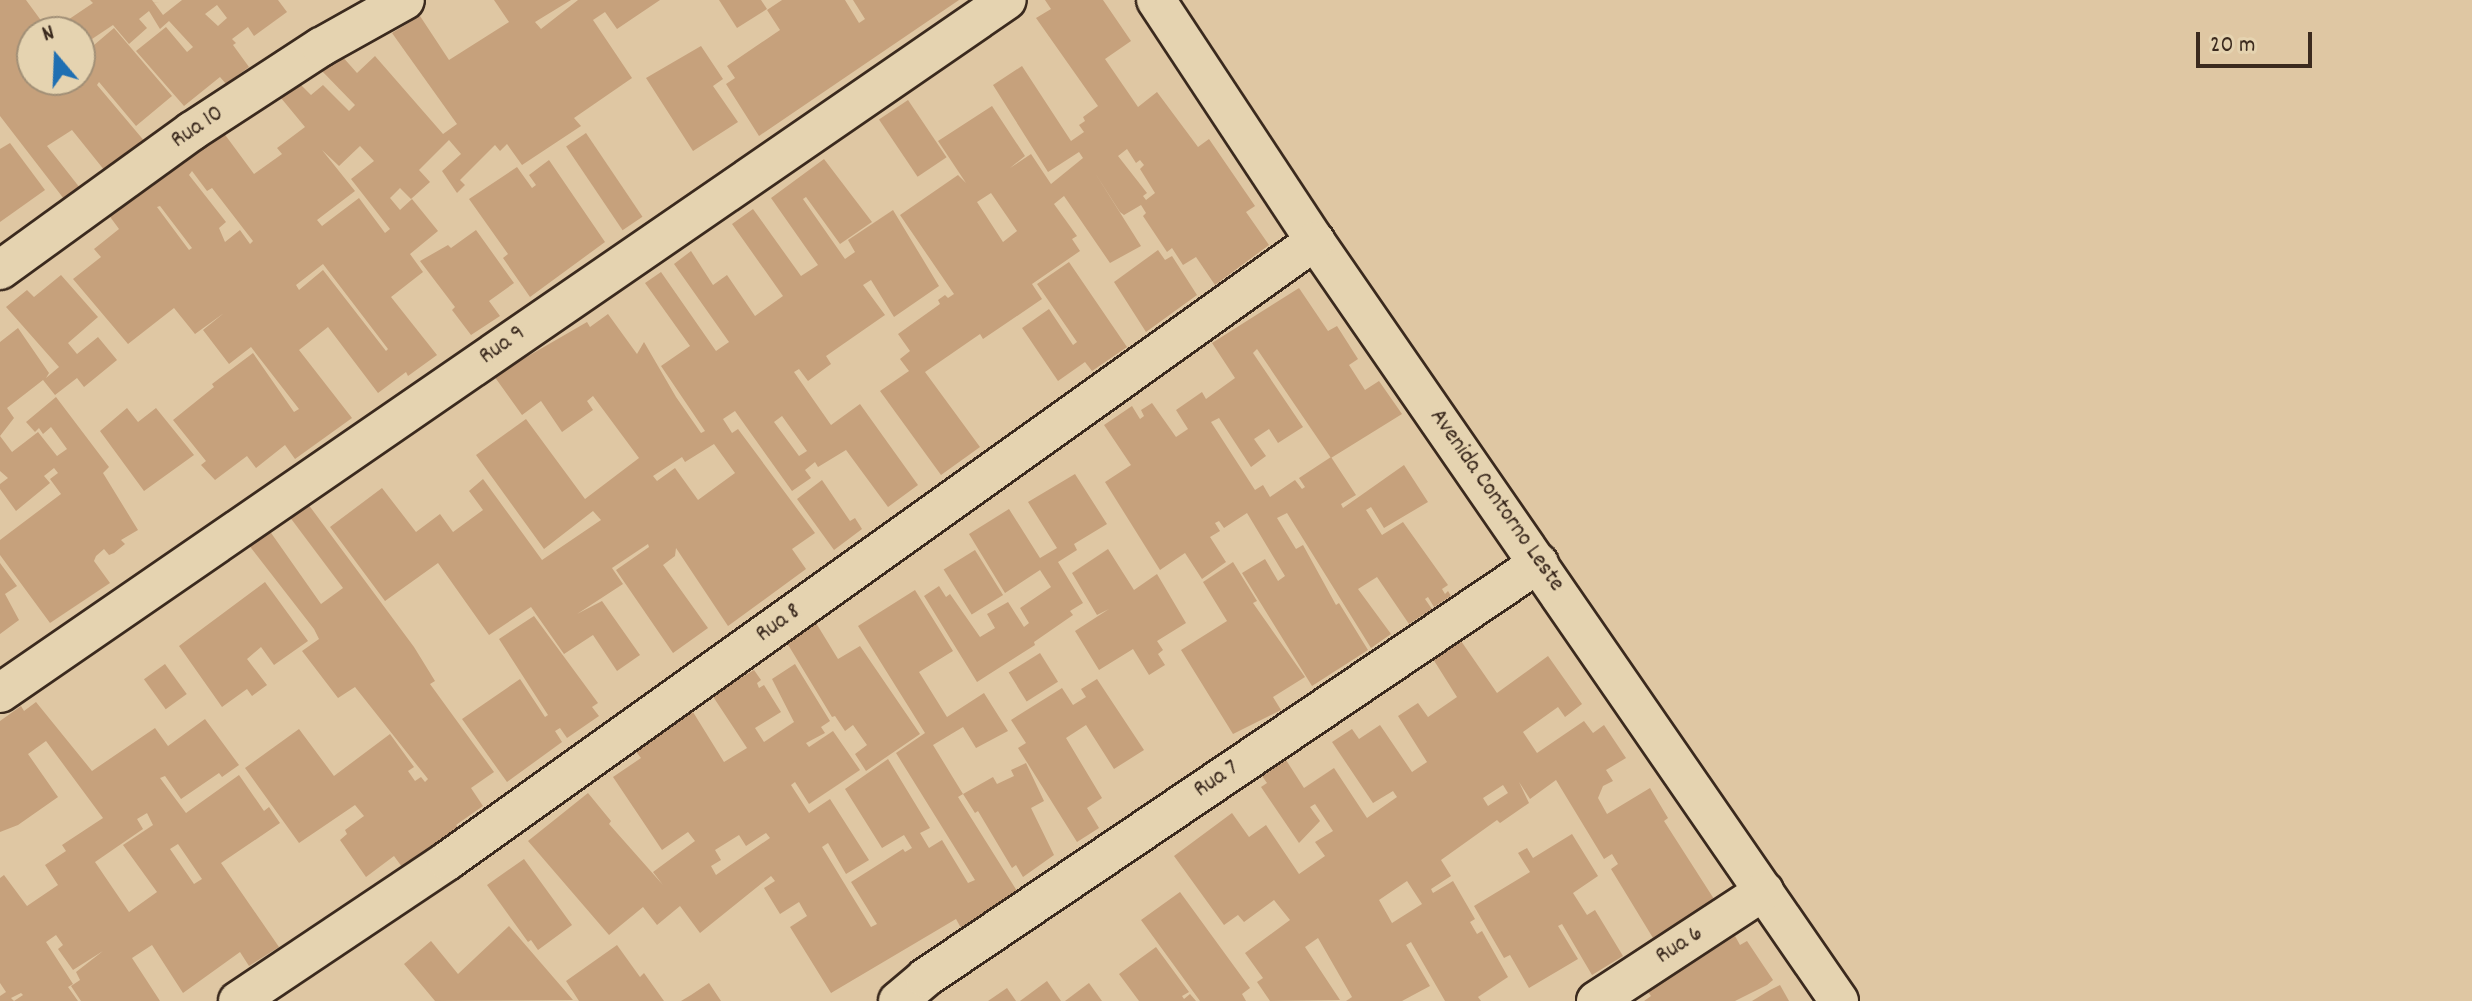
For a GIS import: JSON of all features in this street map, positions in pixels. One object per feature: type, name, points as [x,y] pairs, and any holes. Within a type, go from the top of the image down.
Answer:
[{"type":"street","name":"Rua 10","points":[[0,270],[192,131],[321,47],[405,0]]},
{"type":"street","name":"Rua 9","points":[[0,693],[1007,0]]},
{"type":"street","name":"Avenida Contorno Leste","points":[[1156,0],[1315,241],[1839,1001]]},
{"type":"street","name":"Rua 8","points":[[238,1001],[447,861],[1315,241]]},
{"type":"street","name":"Rua 7","points":[[898,1001],[925,978],[1539,563]]},
{"type":"street","name":"Rua 6","points":[[1596,1001],[1764,891]]},
{"type":"building","points":[[0,0],[26,0],[38,16],[16,16],[16,96],[96,96],[96,43],[114,28],[172,96],[136,126],[99,82],[97,85],[146,143],[105,171],[72,130],[47,146],[80,188],[64,199],[0,116]]},
{"type":"building","points":[[90,0],[152,0],[163,15],[182,0],[278,0],[287,12],[254,36],[248,27],[232,39],[249,67],[226,84],[220,77],[184,106],[136,51],[166,27],[187,52],[193,47],[169,21],[160,29],[149,11],[139,19],[147,28],[129,44],[113,25],[96,36],[96,16],[74,16],[93,3]],"holes":[[[217,5],[227,18],[218,26],[205,14]]]},
{"type":"building","points":[[494,0],[571,0],[535,22],[541,29],[578,0],[660,0],[617,29],[605,12],[593,20],[632,78],[574,118],[581,126],[522,165],[507,144],[500,151],[495,145],[460,180],[465,185],[457,193],[442,171],[461,154],[449,140],[419,170],[430,182],[411,199],[400,188],[390,198],[400,210],[412,199],[438,231],[410,254],[423,272],[391,297],[437,355],[408,376],[406,372],[378,393],[328,327],[299,350],[352,418],[295,459],[285,445],[256,468],[247,456],[215,480],[201,465],[206,461],[173,420],[214,387],[212,384],[253,353],[294,412],[299,409],[251,347],[229,364],[203,330],[224,313],[195,334],[174,308],[128,344],[73,279],[101,257],[94,249],[119,229],[108,214],[180,156],[184,161],[223,132],[254,174],[282,154],[277,148],[305,127],[281,98],[301,85],[311,95],[323,85],[349,111],[355,105],[321,70],[341,55],[357,73],[375,56],[443,134],[457,124],[392,33],[420,16],[449,60],[509,22]],"holes":[[[360,146],[374,161],[351,179],[390,229],[385,233],[359,198],[322,226],[317,220],[355,191],[322,150],[339,166]],[[192,171],[207,191],[212,188],[253,241],[250,244],[240,230],[225,242],[219,228],[226,222],[189,175]],[[160,206],[192,248],[189,250],[157,207]],[[323,264],[388,349],[386,351],[323,270],[299,290],[296,285]]]},
{"type":"building","points":[[719,0],[761,0],[767,9],[737,28]]},
{"type":"building","points":[[782,0],[845,0],[859,23],[865,19],[853,0],[959,0],[759,136],[726,84],[735,78],[727,66],[780,30],[767,10]]},
{"type":"building","points":[[1045,0],[1103,0],[1131,41],[1105,59],[1138,107],[1157,92],[1198,147],[1209,139],[1255,206],[1246,212],[1269,245],[1215,285],[1196,257],[1183,265],[1172,248],[1167,252],[1143,216],[1146,213],[1141,205],[1124,215],[1120,212],[1095,173],[1141,246],[1110,263],[1064,196],[1054,204],[1077,236],[1072,239],[1080,251],[1032,284],[1042,299],[983,339],[980,334],[925,372],[980,447],[941,475],[880,391],[909,371],[900,359],[910,351],[898,334],[940,304],[938,300],[945,295],[948,298],[954,294],[900,215],[958,175],[966,183],[938,141],[992,106],[1025,156],[1010,168],[1031,154],[1051,184],[1083,158],[1079,152],[1048,172],[993,85],[1022,66],[1071,141],[1084,132],[1079,125],[1085,121],[1083,117],[1098,106],[1036,18],[1051,9]],"holes":[[[1127,149],[1136,163],[1140,160],[1144,165],[1140,169],[1155,193],[1146,200],[1143,196],[1147,193],[1118,156]],[[991,193],[1017,231],[1003,242],[977,202]]]},
{"type":"building","points":[[701,46],[723,79],[713,86],[738,122],[693,151],[646,78]]},
{"type":"building","points":[[908,100],[947,157],[918,177],[879,120]]},
{"type":"building","points":[[586,133],[642,217],[623,230],[566,146]]},
{"type":"building","points":[[10,143],[45,190],[0,222],[0,149]]},
{"type":"building","points":[[824,159],[872,222],[840,244],[806,197],[803,199],[845,259],[855,252],[848,240],[893,210],[939,286],[894,317],[871,280],[863,285],[885,315],[826,356],[831,364],[808,381],[799,369],[794,372],[831,425],[860,404],[918,485],[888,507],[846,450],[818,467],[815,462],[805,470],[811,478],[792,491],[735,411],[723,419],[732,433],[738,429],[815,533],[792,549],[806,569],[728,626],[676,548],[675,556],[663,565],[708,628],[673,653],[616,570],[649,547],[648,544],[612,568],[623,584],[577,614],[602,601],[640,655],[617,671],[593,635],[564,654],[531,607],[489,635],[438,563],[385,601],[330,527],[382,488],[416,532],[440,514],[453,532],[483,510],[469,491],[483,479],[542,560],[601,520],[593,511],[544,549],[476,455],[526,419],[585,499],[639,458],[593,396],[587,401],[593,410],[562,432],[541,401],[522,415],[494,376],[587,322],[590,327],[608,314],[637,354],[644,342],[676,397],[701,433],[705,431],[661,366],[690,346],[645,283],[661,272],[716,351],[729,342],[674,264],[691,251],[713,285],[727,275],[755,316],[783,296],[732,224],[753,209],[801,276],[818,265],[771,198]],"holes":[[[782,416],[807,451],[799,456],[774,422]],[[714,444],[735,473],[698,500],[675,468],[657,481],[653,476],[682,457],[685,462]]]},
{"type":"building","points":[[549,160],[605,242],[530,297],[503,258],[508,254],[469,199],[517,167],[532,188],[536,185],[529,175]]},
{"type":"building","points":[[476,230],[514,283],[489,301],[500,316],[471,335],[452,310],[455,307],[420,261],[448,245],[451,248]]},
{"type":"building","points":[[1158,250],[1165,260],[1172,256],[1197,295],[1146,332],[1114,282]]},
{"type":"building","points":[[1069,262],[1127,347],[1092,371],[1085,362],[1058,381],[1022,328],[1049,309],[1073,345],[1077,342],[1037,284]]},
{"type":"building","points":[[61,275],[98,317],[68,343],[77,354],[98,337],[117,360],[84,387],[77,378],[55,395],[43,380],[7,408],[14,418],[0,436],[0,342],[18,328],[49,373],[46,378],[59,367],[6,307],[27,290],[34,297]]},
{"type":"building","points":[[1299,288],[1328,331],[1337,326],[1358,359],[1349,365],[1365,390],[1379,381],[1402,414],[1331,458],[1356,495],[1341,504],[1343,508],[1404,465],[1428,502],[1384,528],[1371,507],[1366,510],[1382,535],[1403,522],[1448,585],[1442,589],[1445,594],[1448,591],[1451,596],[1434,607],[1428,597],[1425,599],[1432,609],[1409,624],[1377,577],[1358,589],[1391,634],[1371,648],[1287,513],[1277,518],[1296,549],[1303,545],[1336,605],[1339,603],[1368,650],[1312,686],[1242,573],[1265,559],[1278,581],[1285,576],[1247,513],[1224,528],[1219,521],[1215,523],[1220,531],[1210,537],[1226,562],[1202,579],[1185,553],[1160,570],[1105,482],[1131,465],[1104,425],[1132,406],[1140,419],[1144,416],[1141,410],[1152,403],[1176,437],[1188,429],[1176,410],[1202,392],[1206,399],[1235,378],[1212,343]],"holes":[[[1257,349],[1331,457],[1299,478],[1305,487],[1302,489],[1295,480],[1270,497],[1263,485],[1255,490],[1211,422],[1219,418],[1251,467],[1266,456],[1254,439],[1269,429],[1278,443],[1303,427],[1253,353]]]},
{"type":"building","points":[[56,397],[109,467],[103,473],[138,530],[121,540],[125,544],[114,553],[109,555],[104,549],[96,556],[94,561],[110,583],[50,623],[0,555],[0,540],[61,494],[50,479],[58,473],[54,468],[44,476],[50,483],[16,511],[0,489],[0,484],[8,478],[0,471],[0,436],[12,452],[38,432],[57,456],[67,449],[51,427],[43,434],[39,428],[35,432],[26,422]]},
{"type":"building","points":[[127,408],[138,422],[156,408],[194,455],[144,491],[100,431]]},
{"type":"building","points":[[1075,474],[1107,524],[1074,544],[1077,550],[1058,562],[1083,603],[1070,611],[1073,615],[1034,642],[1035,645],[977,682],[924,596],[939,586],[946,597],[950,594],[980,637],[995,628],[987,614],[1008,602],[1024,627],[1029,623],[1020,608],[1051,587],[1040,570],[1005,593],[969,534],[1009,509],[1040,558],[1057,548],[1028,502]]},
{"type":"building","points":[[822,480],[850,521],[855,518],[862,529],[834,550],[797,499]]},
{"type":"building","points":[[308,504],[414,647],[435,681],[430,684],[494,772],[471,788],[483,806],[456,825],[460,829],[402,867],[394,856],[366,877],[340,840],[347,834],[345,830],[364,816],[355,805],[299,843],[245,768],[299,729],[334,776],[390,734],[414,767],[408,771],[415,781],[421,777],[425,782],[428,779],[355,687],[338,698],[302,651],[319,639],[314,629],[248,544],[269,530],[321,604],[343,588],[289,516]]},
{"type":"building","points":[[1108,549],[1134,590],[1157,574],[1186,623],[1157,641],[1163,650],[1158,654],[1165,665],[1149,675],[1133,649],[1099,670],[1075,631],[1109,609],[1097,615],[1072,573]]},
{"type":"building","points":[[975,550],[1003,595],[972,615],[944,570]]},
{"type":"building","points":[[1233,562],[1257,601],[1253,603],[1305,677],[1273,697],[1281,710],[1233,734],[1181,650],[1227,621],[1203,582]]},
{"type":"building","points":[[0,563],[17,586],[5,594],[19,620],[0,634]]},
{"type":"building","points":[[265,582],[308,641],[274,665],[261,647],[247,659],[267,685],[252,696],[247,689],[222,707],[179,646]]},
{"type":"building","points":[[915,590],[953,651],[919,672],[947,717],[984,693],[1008,731],[976,748],[963,727],[933,745],[963,794],[958,797],[1017,891],[961,928],[956,919],[831,993],[790,927],[807,916],[799,902],[780,914],[764,888],[775,881],[771,876],[700,933],[680,906],[657,925],[643,907],[609,935],[528,841],[588,793],[611,821],[609,824],[663,885],[653,872],[695,841],[688,832],[662,850],[613,777],[641,758],[634,749],[693,712],[724,762],[747,748],[712,695],[754,670],[761,680],[757,683],[759,688],[764,685],[781,712],[755,728],[764,742],[794,722],[772,679],[795,664],[830,721],[821,727],[825,733],[806,743],[809,747],[833,731],[860,770],[809,804],[795,782],[791,785],[809,813],[830,799],[869,860],[846,874],[828,843],[822,847],[871,927],[877,924],[851,882],[903,849],[905,852],[912,848],[904,835],[882,848],[845,789],[888,759],[930,828],[920,833],[929,848],[942,840],[968,883],[975,880],[896,753],[925,733],[858,626]],"holes":[[[766,833],[770,838],[716,875],[711,866],[721,860],[715,850],[739,835],[746,846]]]},
{"type":"building","points":[[534,616],[598,703],[592,707],[599,716],[567,738],[560,728],[555,731],[562,742],[507,782],[462,719],[520,679],[545,717],[548,715],[499,639]]},
{"type":"building","points":[[816,623],[838,659],[860,646],[920,734],[866,771],[855,754],[867,745],[853,725],[845,731],[835,716],[832,717],[787,643]]},
{"type":"building","points":[[1461,641],[1497,693],[1548,656],[1582,704],[1565,717],[1558,707],[1523,732],[1537,753],[1584,721],[1593,733],[1604,725],[1626,758],[1606,770],[1613,781],[1603,786],[1598,798],[1607,814],[1650,788],[1668,818],[1664,821],[1714,899],[1653,938],[1611,869],[1618,864],[1612,854],[1604,859],[1556,780],[1530,799],[1519,782],[1529,803],[1500,823],[1497,820],[1441,860],[1451,876],[1431,889],[1433,893],[1453,881],[1475,919],[1470,922],[1477,934],[1482,931],[1508,977],[1478,997],[1481,1001],[1445,1001],[1411,942],[1406,945],[1430,986],[1402,1001],[1346,1001],[1352,997],[1318,938],[1305,947],[1340,1000],[1270,1001],[1257,982],[1263,978],[1245,953],[1290,920],[1274,900],[1244,922],[1238,915],[1224,925],[1174,856],[1232,813],[1249,837],[1266,825],[1299,874],[1325,856],[1315,842],[1333,831],[1315,804],[1310,807],[1320,821],[1299,843],[1261,787],[1267,783],[1262,776],[1286,760],[1304,788],[1334,768],[1367,818],[1397,797],[1393,791],[1373,803],[1332,742],[1352,729],[1359,739],[1380,725],[1412,772],[1427,762],[1398,716],[1418,703],[1428,717],[1457,697],[1433,659]],"holes":[[[1503,785],[1508,793],[1488,806],[1483,798]],[[1407,881],[1422,904],[1392,923],[1379,900]]]},
{"type":"building","points":[[1040,653],[1058,682],[1027,701],[1009,673]]},
{"type":"building","points":[[165,664],[187,694],[166,709],[144,679]]},
{"type":"building","points":[[1097,679],[1144,750],[1114,769],[1086,725],[1066,738],[1102,798],[1087,808],[1099,828],[1077,842],[1018,748],[1026,743],[1011,720],[1062,688],[1073,705],[1086,697],[1081,689]]},
{"type":"building","points":[[36,702],[92,771],[155,728],[168,746],[205,719],[239,765],[222,777],[219,773],[181,799],[165,776],[160,778],[186,813],[239,775],[264,811],[269,807],[280,823],[221,863],[279,947],[249,966],[240,952],[183,993],[152,945],[132,958],[160,1001],[81,1001],[71,986],[80,980],[76,972],[103,951],[73,970],[58,949],[63,945],[56,935],[46,942],[73,984],[68,987],[78,1001],[14,1001],[0,1001],[0,996],[6,992],[0,983],[0,878],[4,875],[27,906],[58,885],[45,865],[66,851],[62,845],[103,818],[46,741],[28,754],[58,797],[18,825],[0,832],[0,721],[21,706],[24,711]],"holes":[[[147,813],[153,825],[123,845],[157,892],[129,912],[95,862],[143,829],[137,819]],[[178,844],[202,879],[194,884],[170,849]]]},
{"type":"building","points":[[1026,763],[1044,801],[1031,808],[1054,855],[1023,877],[1016,865],[1012,868],[978,811],[975,813],[963,794],[993,777],[997,784],[1014,776],[1011,770]]},
{"type":"building","points":[[1572,834],[1598,876],[1573,893],[1587,915],[1595,910],[1623,956],[1592,975],[1562,924],[1558,926],[1578,959],[1529,988],[1510,955],[1504,958],[1474,906],[1530,872],[1518,853],[1527,848],[1533,858]]},
{"type":"building","points":[[524,859],[572,925],[538,950],[531,940],[528,942],[487,885]]},
{"type":"building","points":[[1180,892],[1250,988],[1242,994],[1246,1001],[1200,1001],[1141,920]]},
{"type":"building","points":[[509,926],[573,1000],[435,1001],[404,964],[431,941],[458,974]]},
{"type":"building","points":[[1735,936],[1740,945],[1747,941],[1773,980],[1767,985],[1735,1001],[1644,1001],[1651,996],[1648,992]]},
{"type":"building","points":[[617,945],[640,977],[644,973],[664,1001],[579,1001],[566,981]]},
{"type":"building","points":[[1156,947],[1189,992],[1182,996],[1184,999],[1190,994],[1196,1001],[1139,1001],[1119,974]]},
{"type":"building","points":[[1047,981],[1061,1001],[1020,1001]]},
{"type":"building","points":[[709,983],[721,1001],[681,1001],[691,995]]},
{"type":"building","points":[[1089,983],[1102,1001],[1065,1001]]},
{"type":"building","points":[[1780,985],[1789,1001],[1752,1001],[1770,990]]},
{"type":"building","points":[[1007,988],[1016,1001],[988,1001]]}]
